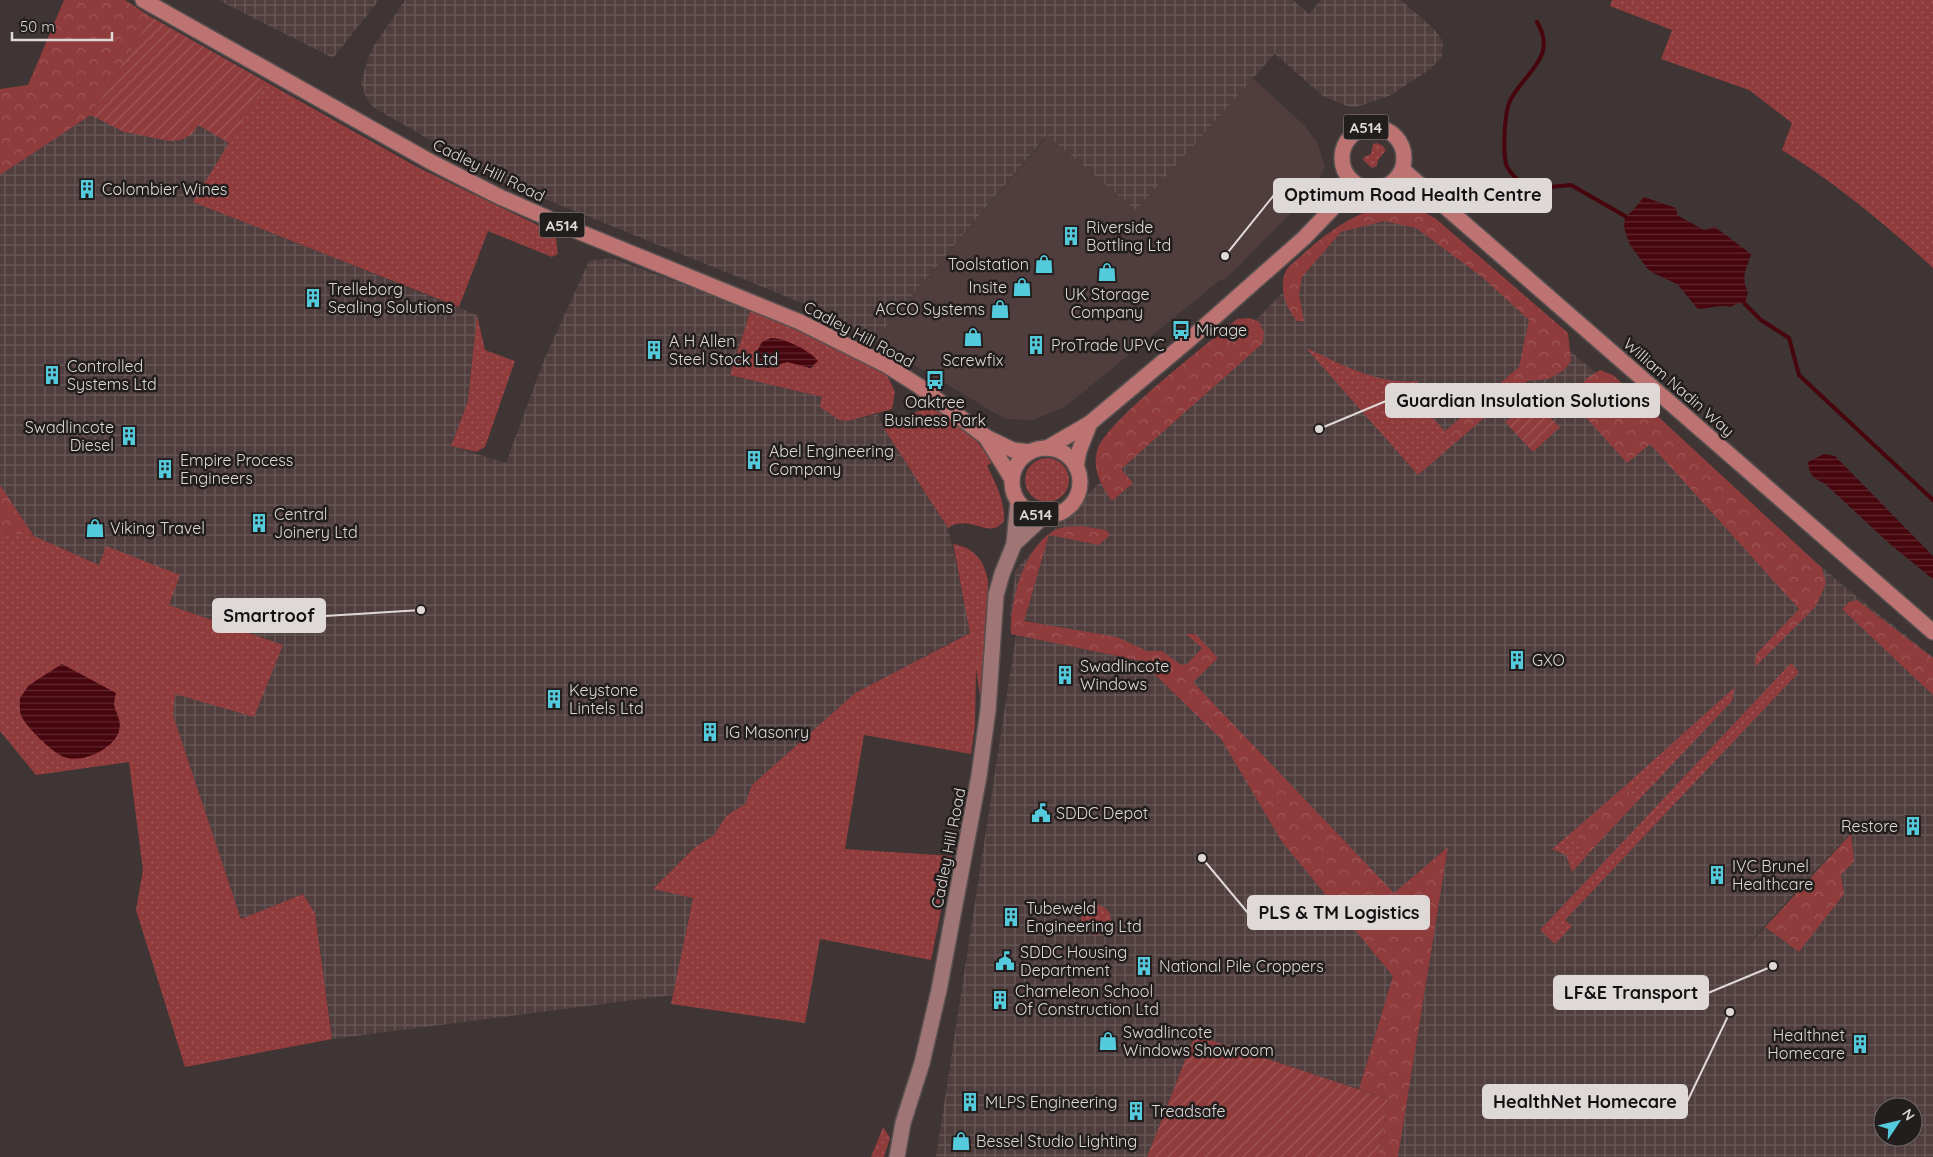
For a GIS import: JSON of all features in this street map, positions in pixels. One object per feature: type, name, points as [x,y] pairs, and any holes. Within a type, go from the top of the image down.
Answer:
[{"type":"main road","name":"Cadley Hill Road","points":[[143,0],[431,162],[500,197],[577,231],[800,322],[886,365],[919,386],[986,437],[1013,450],[1030,452]]},
{"type":"main road","name":"A514","points":[[1090,423],[1079,451],[1076,467],[1079,478],[1079,490],[1074,501],[1066,509],[1055,514],[1044,516],[1032,514],[1018,502],[1013,491],[1012,478],[1019,461],[1030,452],[1047,448],[1090,423],[1304,238],[1331,210],[1353,183],[1342,162],[1343,151],[1351,136],[1361,129],[1370,126],[1381,127],[1399,139],[1404,148],[1405,159],[1402,170]]},
{"type":"main road","points":[[1353,183],[1364,189],[1381,190],[1397,179],[1402,170]]},
{"type":"main road","name":"William Nadin Way","points":[[1402,170],[1933,632]]},
{"type":"main road","name":"Cadley Hill Road","points":[[986,437],[1012,478]]},
{"type":"main road","points":[[1047,448],[1063,453],[1076,467]]},
{"type":"street","name":"Cadley Hill Road","points":[[897,1157],[903,1123],[922,1063],[942,971],[979,776],[988,710],[996,595],[1014,544],[1018,502]]},
{"type":"street","name":"Cadley Hill Road","points":[[1014,544],[1044,516]]},
{"type":"shaded area","points":[[218,0],[379,0],[333,58]]},
{"type":"shaded area","points":[[405,0],[1293,0],[1309,14],[1321,0],[1401,0],[1436,31],[1443,42],[1442,57],[1429,70],[1389,96],[1356,107],[1347,106],[1323,96],[1275,54],[1278,50],[1136,210],[1047,135],[874,341],[812,307],[503,182],[373,107],[366,97],[361,82],[371,50]]},
{"type":"shaded area","points":[[151,17],[266,82],[194,202],[477,315],[468,401],[451,446],[506,463],[544,360],[589,261],[611,258],[751,309],[730,375],[822,397],[848,421],[878,414],[883,427],[948,528],[971,632],[855,693],[752,785],[745,804],[726,816],[714,835],[694,848],[654,888],[693,897],[673,995],[332,1039],[315,913],[303,894],[241,919],[173,715],[175,694],[283,645],[169,605],[99,565],[34,536],[0,485],[0,175],[91,115]]},
{"type":"shaded area","points":[[1253,78],[1305,126],[1317,142],[1325,167],[1311,193],[1226,279],[1220,280],[1065,407],[1033,420],[1005,419],[874,341],[1048,135],[1136,210]]},
{"type":"shaded area","points":[[1644,197],[1676,208],[1677,215],[1704,230],[1715,227],[1751,254],[1744,277],[1748,292],[1745,304],[1738,303],[1730,307],[1698,309],[1677,284],[1653,273],[1647,268],[1630,245],[1624,228],[1625,216],[1633,211]]},
{"type":"shaded area","points":[[1383,214],[1418,220],[1846,588],[1933,657],[1933,1157],[1398,1157],[1448,847],[1394,894],[1154,654],[1010,616],[1016,569],[1341,232]],"holes":[[[1870,813],[1765,927],[1730,963]]]},
{"type":"shaded area","points":[[771,338],[796,345],[818,361],[810,368],[787,362],[768,368],[762,366],[757,351],[762,342]]},
{"type":"shaded area","points":[[1824,454],[1835,456],[1933,556],[1933,579],[1891,545],[1824,483],[1812,476],[1808,462]]},
{"type":"shaded area","points":[[1016,635],[1141,661],[1221,739],[1282,842],[1357,930],[1393,976],[1359,1089],[1195,1035],[1147,1157],[936,1157]]},
{"type":"shaded area","points":[[62,664],[116,693],[114,705],[120,727],[116,738],[104,749],[88,757],[71,759],[59,755],[35,733],[20,713],[20,698],[29,685]]},
{"type":"green space","points":[[64,0],[125,0],[151,17],[91,115],[0,175],[0,89],[28,85]]},
{"type":"green space","points":[[1612,0],[1933,0],[1933,268],[1860,205],[1822,176],[1782,150],[1792,123],[1749,90],[1661,59],[1672,30],[1610,6]]},
{"type":"green space","points":[[151,17],[266,82],[229,143],[198,125],[192,134],[181,140],[170,141],[124,132],[91,115]]},
{"type":"green space","points":[[266,82],[417,167],[552,232],[556,238],[558,254],[552,257],[488,231],[459,307],[193,202]]},
{"type":"green space","points":[[1377,143],[1386,150],[1378,160],[1377,166],[1372,168],[1363,160],[1364,157],[1371,154],[1373,144]]},
{"type":"green space","points":[[1394,204],[1414,207],[1435,218],[1568,333],[1571,361],[1564,370],[1549,379],[1527,381],[1455,443],[1444,432],[1519,367],[1529,320],[1482,277],[1416,228],[1384,221],[1341,232],[1302,277],[1299,294],[1304,321],[1297,321],[1284,297],[1283,284],[1286,271],[1310,248],[1343,223],[1368,211]]},
{"type":"green space","points":[[751,309],[806,332],[887,375],[895,392],[892,409],[848,421],[839,420],[820,407],[822,397],[730,375]],"holes":[[[757,352],[815,366],[810,368],[789,362],[764,367],[759,360]]]},
{"type":"green space","points":[[477,315],[485,350],[515,361],[485,447],[476,452],[451,446],[468,401]]},
{"type":"green space","points":[[1250,318],[1259,322],[1264,332],[1263,343],[1121,469],[1133,483],[1112,501],[1101,483],[1096,469],[1098,448],[1106,435],[1139,401],[1237,319]]},
{"type":"green space","points":[[1306,348],[1347,367],[1375,377],[1389,380],[1419,381],[1410,392],[1455,443],[1418,475]]},
{"type":"green space","points":[[1600,370],[1613,375],[1822,568],[1826,583],[1816,606],[1755,667],[1756,654],[1799,609],[1650,444],[1627,463],[1579,410],[1573,394],[1587,378]]},
{"type":"green space","points":[[934,408],[952,416],[960,423],[981,446],[992,462],[987,466],[999,493],[1004,514],[1004,521],[998,526],[985,528],[964,523],[948,528],[883,427],[919,411]]},
{"type":"green space","points":[[1530,411],[1546,414],[1560,427],[1533,452],[1505,422],[1517,412]]},
{"type":"green space","points":[[1051,458],[1063,464],[1068,471],[1068,489],[1063,496],[1056,501],[1043,502],[1035,499],[1028,492],[1025,476],[1028,468],[1035,461]]},
{"type":"green space","points":[[0,485],[34,536],[0,532]]},
{"type":"green space","points":[[1081,526],[1106,530],[1110,535],[1099,545],[1049,535],[1024,621],[1117,637],[1147,651],[1162,651],[1181,665],[1187,664],[1202,648],[1186,634],[1196,634],[1218,658],[1193,682],[1394,893],[1448,847],[1398,1157],[1378,1157],[1388,1099],[1359,1089],[1393,976],[1282,842],[1221,739],[1141,661],[1011,634],[1016,590],[1021,574],[1036,546],[1046,536],[1058,529]]},
{"type":"green space","points":[[0,532],[34,536],[99,565],[106,546],[180,575],[169,605],[283,645],[254,717],[175,694],[173,715],[241,919],[303,894],[315,913],[332,1039],[185,1067],[136,910],[143,870],[129,762],[36,775],[0,731]]},
{"type":"green space","points":[[953,544],[973,552],[977,556],[984,567],[988,581],[984,695],[981,703],[976,669],[975,725],[971,754],[864,735],[845,849],[952,856],[931,960],[820,939],[805,1023],[671,1004],[693,898],[653,889],[694,848],[714,835],[726,816],[745,804],[752,785],[855,693],[970,633]]},
{"type":"green space","points":[[1857,600],[1933,658],[1933,695],[1842,609],[1849,602]]},
{"type":"green space","points":[[1791,663],[1799,672],[1565,920],[1572,926],[1555,944],[1540,930]]},
{"type":"green space","points":[[1735,687],[1732,701],[1634,805],[1626,785]]},
{"type":"green space","points":[[1626,785],[1634,805],[1589,853],[1572,832]]},
{"type":"green space","points":[[1572,832],[1589,853],[1572,872],[1566,855],[1552,849]]},
{"type":"green space","points":[[1851,834],[1854,861],[1841,875],[1844,894],[1799,952],[1765,927]]},
{"type":"green space","points":[[1096,905],[1102,906],[1110,914],[1110,926],[1102,934],[1096,935],[1090,934],[1082,926],[1081,920],[1082,914],[1090,906]]},
{"type":"green space","points":[[1195,1035],[1388,1099],[1378,1157],[1147,1157]]},
{"type":"green space","points":[[883,1127],[890,1138],[884,1157],[871,1157]]},
{"type":"waterway","points":[[1537,22],[1544,45],[1542,55],[1517,89],[1509,105],[1504,140],[1506,164],[1516,178],[1529,189],[1571,185],[1625,216]]},
{"type":"waterway","points":[[1745,304],[1761,320],[1789,338],[1799,375],[1933,500]]},
{"type":"place","name":"Colombier Wines","points":[[87,189]]},
{"type":"place","name":"Riverside Bottling Ltd","points":[[1071,236]]},
{"type":"place","name":"Optimum Road Health Centre","points":[[1225,256]]},
{"type":"place","name":"Toolstation","points":[[1044,264]]},
{"type":"place","name":"UK Storage Company","points":[[1107,272]]},
{"type":"place","name":"Insite","points":[[1022,287]]},
{"type":"place","name":"Trelleborg Sealing Solutions","points":[[313,298]]},
{"type":"place","name":"ACCO Systems","points":[[1000,309]]},
{"type":"place","name":"Mirage","points":[[1181,330]]},
{"type":"place","name":"Screwfix","points":[[973,337]]},
{"type":"place","name":"ProTrade UPVC","points":[[1036,345]]},
{"type":"place","name":"A H Allen Steel Stock Ltd","points":[[654,350]]},
{"type":"place","name":"Controlled Systems Ltd","points":[[52,375]]},
{"type":"place","name":"Oaktree Business Park","points":[[935,380]]},
{"type":"place","name":"Guardian Insulation Solutions","points":[[1319,429]]},
{"type":"place","name":"Swadlincote Diesel","points":[[129,436]]},
{"type":"place","name":"Abel Engineering Company","points":[[754,460]]},
{"type":"place","name":"Empire Process Engineers","points":[[165,469]]},
{"type":"place","name":"Central Joinery Ltd","points":[[259,523]]},
{"type":"place","name":"Viking Travel","points":[[95,528]]},
{"type":"place","name":"Smartroof","points":[[421,610]]},
{"type":"place","name":"GXO","points":[[1517,660]]},
{"type":"place","name":"Swadlincote Windows","points":[[1065,675]]},
{"type":"place","name":"Keystone Lintels Ltd","points":[[554,699]]},
{"type":"place","name":"IG Masonry","points":[[710,732]]},
{"type":"place","name":"SDDC Depot","points":[[1041,813]]},
{"type":"place","name":"Restore","points":[[1913,826]]},
{"type":"place","name":"PLS & TM Logistics","points":[[1202,858]]},
{"type":"place","name":"IVC Brunel Healthcare","points":[[1717,875]]},
{"type":"place","name":"Tubeweld Engineering Ltd","points":[[1011,917]]},
{"type":"place","name":"SDDC Housing Department","points":[[1005,961]]},
{"type":"place","name":"National Pile Croppers","points":[[1144,966]]},
{"type":"place","name":"LF&E Transport","points":[[1773,966]]},
{"type":"place","name":"Chameleon School Of Construction Ltd","points":[[1000,1000]]},
{"type":"place","name":"HealthNet Homecare","points":[[1730,1012]]},
{"type":"place","name":"Swadlincote Windows Showroom","points":[[1108,1041]]},
{"type":"place","name":"Healthnet Homecare","points":[[1860,1044]]},
{"type":"place","name":"MLPS Engineering","points":[[970,1102]]},
{"type":"place","name":"Treadsafe","points":[[1136,1111]]},
{"type":"place","name":"Bessel Studio Lighting","points":[[961,1141]]}]
